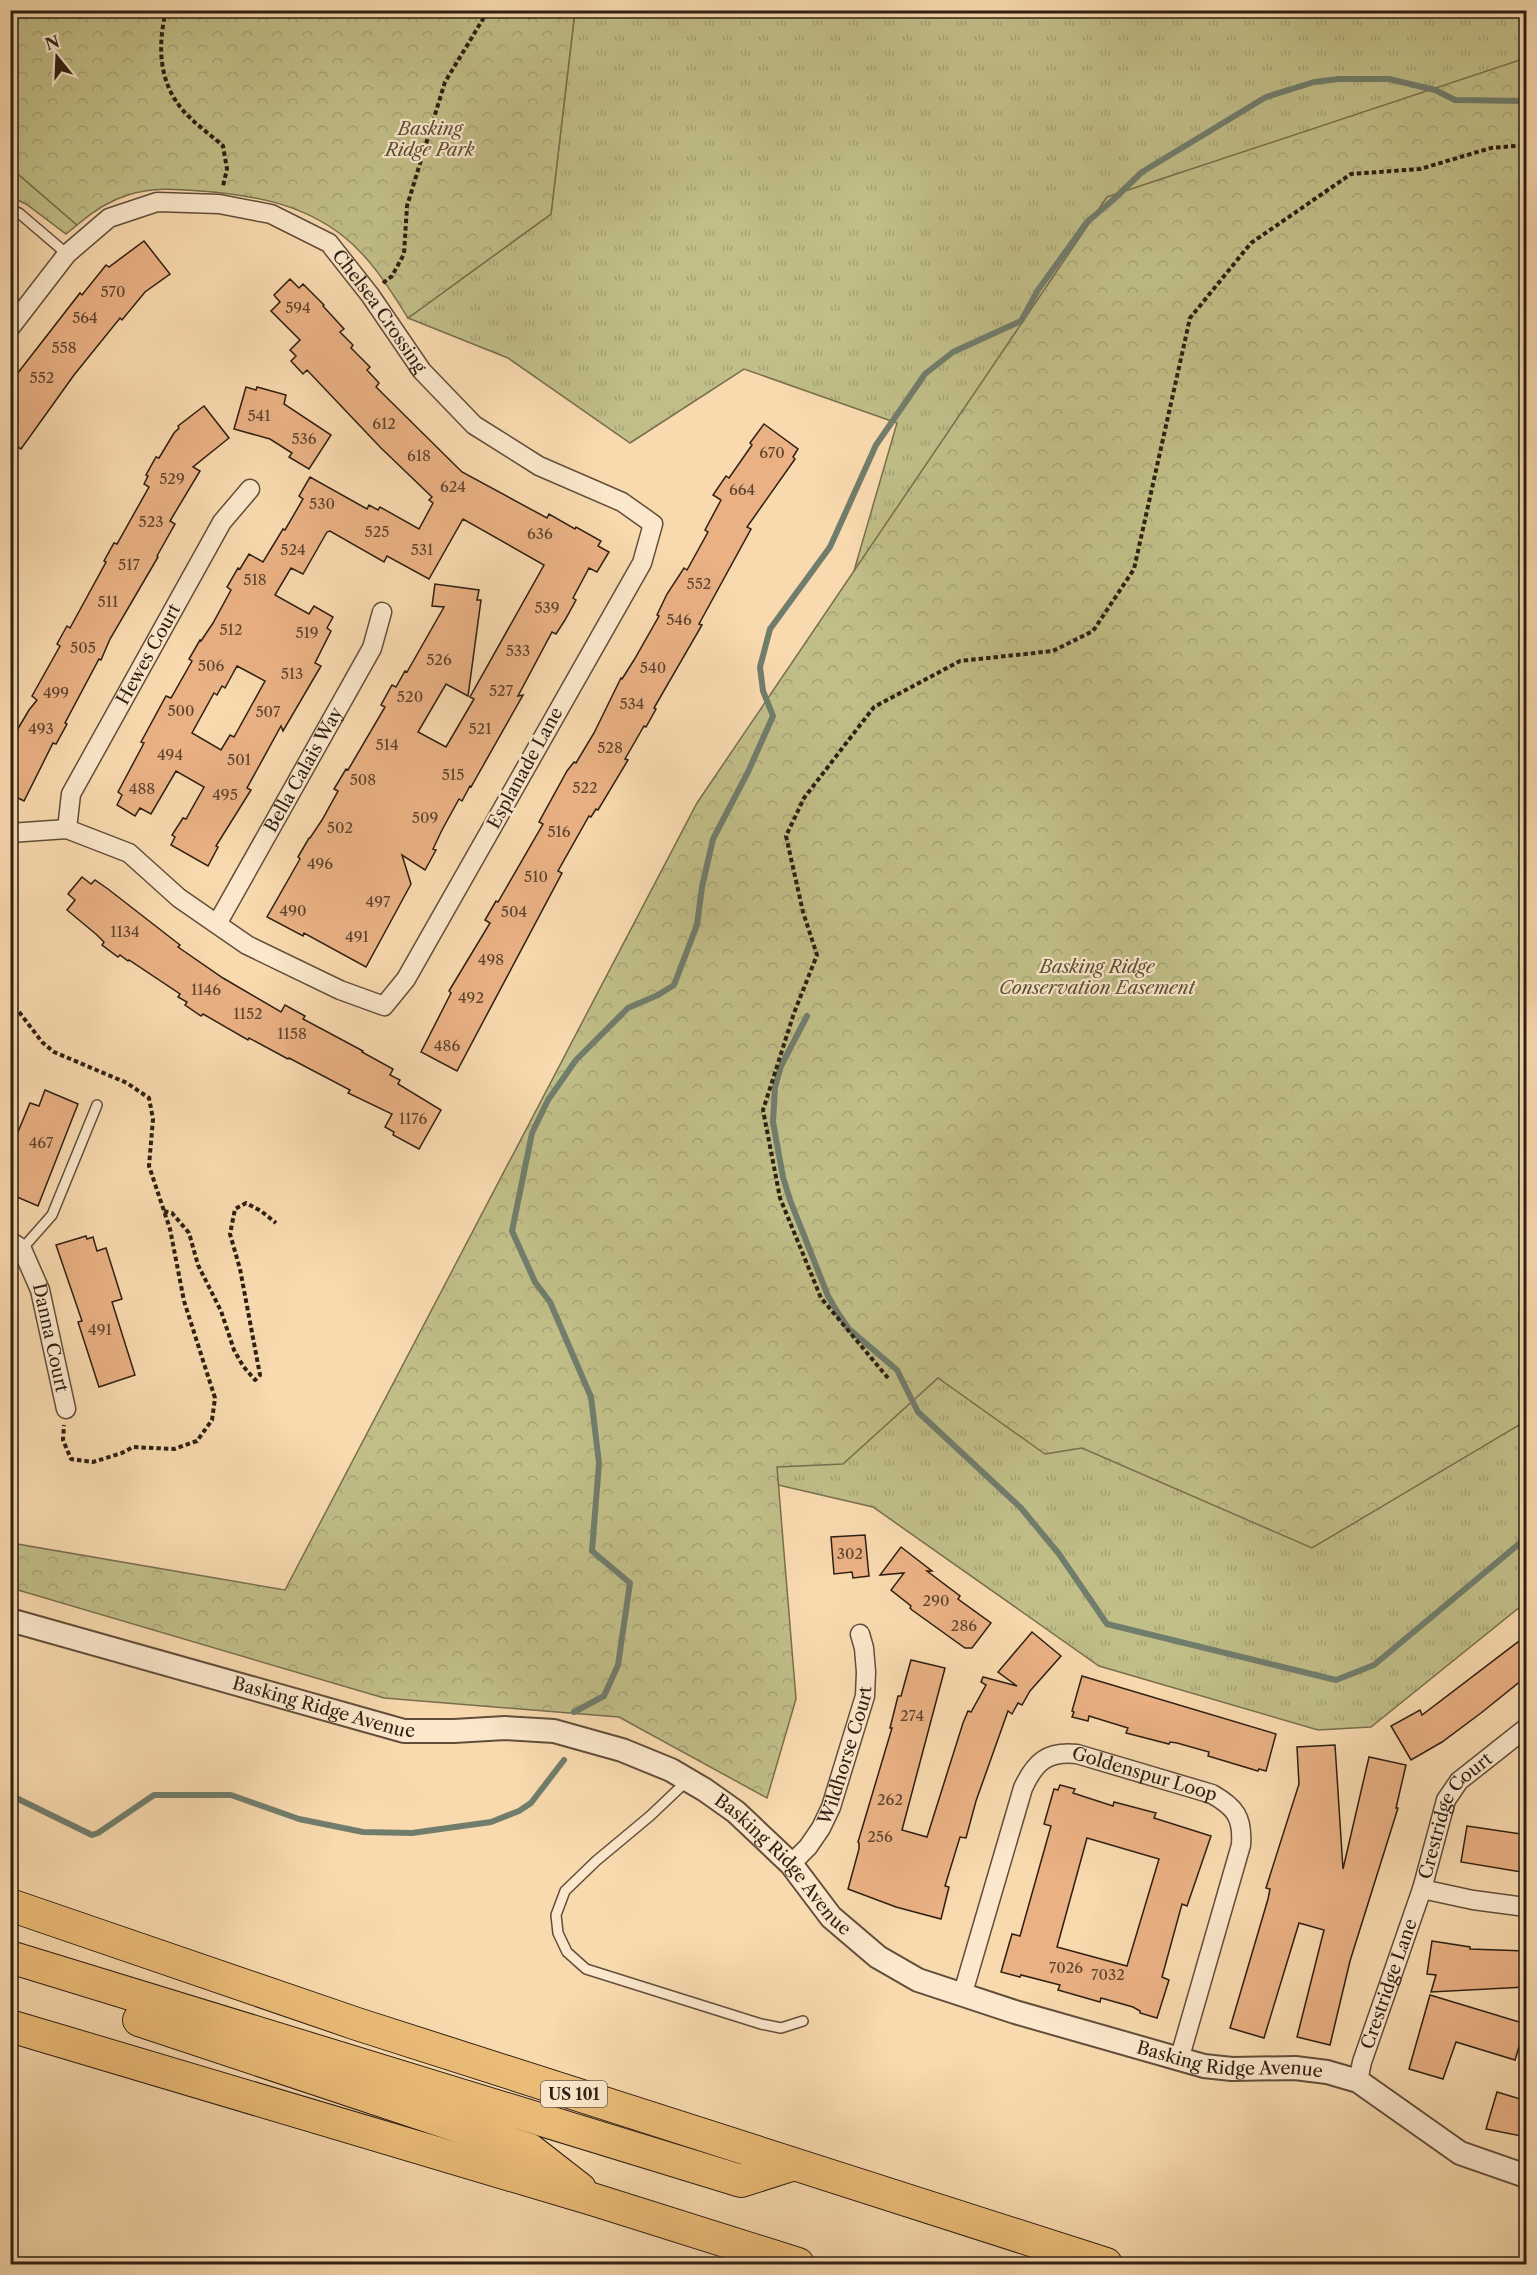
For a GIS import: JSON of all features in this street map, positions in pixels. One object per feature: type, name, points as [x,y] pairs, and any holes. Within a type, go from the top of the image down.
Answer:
[{"type":"highway","name":"US 101","points":[[11,1905],[357,2024],[1106,2265]]},
{"type":"highway","points":[[10,1957],[741,2181],[791,2165]]},
{"type":"highway","points":[[10,1977],[530,2150],[595,2200]]},
{"type":"highway","points":[[10,2026],[595,2200],[798,2265]]},
{"type":"street","name":"Chelsea Crossing","points":[[10,328],[68,254],[109,218],[157,202],[219,204],[271,214],[329,243],[370,295],[422,371],[474,424],[539,466],[622,502],[653,524]]},
{"type":"street","name":"Hewes Court","points":[[67,829],[71,794],[222,522],[250,489]]},
{"type":"street","name":"Esplanade Lane","points":[[217,924],[247,945],[340,990],[384,1006],[406,979],[642,563],[653,524]]},
{"type":"street","name":"Bella Calais Way","points":[[217,924],[372,648],[382,612]]},
{"type":"street","points":[[10,832],[67,829],[129,853],[179,898],[217,924]]},
{"type":"street","name":"Danna Court","points":[[16,1245],[40,1290],[66,1409]]},
{"type":"street","name":"Basking Ridge Avenue","points":[[10,1620],[404,1731],[505,1728],[554,1731],[622,1750],[671,1770],[736,1812],[791,1864],[831,1917],[878,1957],[918,1980],[962,1996],[1204,2066],[1232,2069],[1295,2068],[1327,2072],[1358,2081],[1460,2153],[1527,2176]]},
{"type":"street","name":"Wildhorse Court","points":[[791,1864],[808,1847],[826,1817],[858,1718],[864,1696],[866,1672],[860,1634]]},
{"type":"street","name":"Crestridge Court","points":[[1422,1888],[1446,1800],[1452,1790],[1459,1780],[1527,1728]]},
{"type":"street","name":"Goldenspur Loop","points":[[962,1996],[1023,1788],[1031,1771],[1043,1760],[1061,1753],[1077,1754],[1212,1794],[1227,1802],[1236,1813],[1243,1828],[1241,1845],[1179,2060]]},
{"type":"street","points":[[1422,1888],[1473,1900],[1527,1907]]},
{"type":"street","name":"Crestridge Lane","points":[[1358,2081],[1362,2062],[1422,1888]]},
{"type":"lane","points":[[10,210],[19,213],[68,254]]},
{"type":"lane","points":[[16,1245],[52,1215],[98,1105]]},
{"type":"lane","points":[[688,1780],[565,1891],[556,1916],[558,1933],[567,1952],[586,1969],[761,2024],[781,2028],[803,2021]]},
{"type":"path","points":[[166,10],[161,35],[164,80],[181,109],[223,146],[227,169],[219,204]]},
{"type":"path","points":[[370,295],[392,276],[404,254],[407,206],[445,82],[483,19],[485,10]]},
{"type":"path","points":[[888,1378],[820,1298],[780,1198],[763,1110],[794,1013],[817,956],[803,912],[786,837],[804,798],[874,707],[960,661],[1053,651],[1093,631],[1134,569],[1190,318],[1251,243],[1351,174],[1420,169],[1491,148],[1527,145]]},
{"type":"path","points":[[10,1000],[42,1042],[54,1052],[127,1083],[149,1098],[153,1119],[149,1166],[170,1228],[184,1301],[215,1398],[212,1420],[197,1441],[174,1449],[133,1447],[93,1462],[71,1459],[63,1440],[66,1409]]},
{"type":"path","points":[[164,1211],[172,1213],[189,1233],[198,1265],[221,1311],[234,1350],[243,1366],[255,1380],[260,1375],[240,1269],[230,1234],[234,1209],[246,1203],[276,1223]]},
{"type":"green space","name":"Basking Ridge Park","points":[[11,10],[575,11],[551,214],[408,318],[379,274],[353,245],[327,225],[293,208],[238,195],[155,190],[137,192],[114,200],[94,211],[77,225],[11,168]]},
{"type":"green space","name":"Basking Ridge Conservation Easement","points":[[575,11],[1526,11],[1526,1602],[1371,1727],[1318,1730],[1099,1666],[873,1507],[675,1461],[824,674],[897,423],[744,369],[630,443],[508,358],[408,318],[551,214]]},
{"type":"green space","name":"Basking Ridge Conservation Easement","points":[[1526,58],[1526,1421],[1312,1548],[1082,1448],[1045,1454],[938,1378],[843,1464],[777,1467],[796,1699],[767,1798],[619,1717],[384,1698],[11,1588],[11,1543],[285,1590],[697,803],[1107,197]]},
{"type":"green space","points":[[11,168],[77,225],[66,234],[26,204],[11,197]]},
{"type":"building","points":[[144,241],[170,274],[145,292],[122,320],[120,318],[74,375],[21,449],[10,442],[10,383],[80,293],[82,295],[106,265],[109,267]]},
{"type":"building","points":[[290,279],[299,288],[303,284],[344,329],[340,332],[353,345],[351,348],[370,367],[367,370],[379,383],[376,387],[462,472],[547,518],[549,514],[575,529],[576,527],[601,541],[598,546],[609,552],[597,572],[589,568],[573,598],[576,600],[565,620],[556,634],[552,632],[518,696],[523,695],[471,787],[462,801],[459,799],[442,830],[433,849],[436,850],[425,870],[402,855],[411,884],[366,967],[304,933],[303,936],[267,917],[300,859],[298,857],[338,791],[334,789],[346,769],[348,770],[385,707],[381,705],[392,685],[396,687],[405,671],[407,672],[444,607],[432,606],[435,584],[479,590],[477,600],[481,600],[468,696],[446,684],[418,732],[446,747],[474,699],[470,697],[544,565],[463,519],[429,579],[387,556],[384,562],[330,531],[327,532],[303,574],[291,568],[275,595],[309,614],[314,606],[333,617],[327,628],[331,631],[315,663],[321,666],[283,731],[281,726],[247,788],[251,790],[216,846],[218,847],[208,866],[171,845],[175,837],[172,835],[183,818],[186,819],[204,787],[176,771],[151,814],[140,808],[135,816],[117,805],[122,795],[118,792],[144,743],[141,742],[166,696],[171,698],[192,661],[189,659],[231,590],[227,587],[238,568],[240,569],[249,554],[263,562],[303,499],[299,496],[310,477],[367,509],[369,505],[378,510],[380,507],[419,529],[433,503],[429,500],[432,497],[381,448],[307,370],[303,374],[291,361],[296,356],[290,350],[300,340],[271,311],[280,302],[274,295]],"holes":[[[237,666],[265,681],[234,737],[230,735],[221,750],[192,733],[214,693],[217,695],[222,686],[225,688]]]},
{"type":"building","points":[[246,387],[256,390],[257,387],[286,395],[284,404],[331,435],[309,469],[289,457],[292,453],[270,439],[234,429]]},
{"type":"building","points":[[204,406],[229,438],[193,467],[200,471],[170,521],[175,524],[110,639],[101,660],[99,659],[56,744],[53,743],[24,801],[10,794],[10,742],[37,700],[32,696],[60,646],[57,644],[67,626],[70,628],[114,543],[117,544],[149,487],[144,484],[148,476],[146,475],[156,457],[159,458],[179,428],[178,426]]},
{"type":"building","points":[[764,424],[798,449],[793,457],[795,459],[747,527],[751,529],[699,624],[702,625],[654,708],[656,709],[646,727],[644,726],[625,759],[628,760],[598,810],[596,809],[591,817],[589,816],[558,871],[562,873],[457,1071],[421,1052],[451,993],[449,991],[490,923],[485,920],[496,901],[498,902],[543,824],[539,822],[567,771],[574,762],[576,763],[594,733],[621,678],[659,616],[657,615],[667,594],[684,568],[687,570],[708,532],[705,530],[721,500],[713,495],[726,476],[729,478]]},
{"type":"building","points":[[82,877],[91,884],[95,880],[108,889],[180,945],[178,947],[223,978],[281,1012],[285,1005],[305,1016],[303,1019],[393,1069],[390,1075],[400,1080],[398,1084],[441,1110],[419,1149],[393,1135],[394,1132],[385,1127],[392,1114],[348,1093],[350,1090],[289,1058],[249,1038],[248,1040],[203,1014],[201,1016],[185,1005],[187,1002],[178,997],[180,994],[102,945],[104,942],[97,935],[67,910],[75,900],[68,894]]},
{"type":"building","points":[[45,1090],[78,1104],[38,1206],[10,1194],[10,1151],[30,1103],[39,1106]]},
{"type":"building","points":[[86,1236],[87,1239],[93,1237],[97,1251],[106,1248],[122,1299],[112,1302],[135,1375],[99,1387],[78,1322],[82,1321],[56,1245]]},
{"type":"building","points":[[865,1535],[869,1576],[853,1578],[852,1572],[834,1574],[831,1537]]},
{"type":"building","points":[[901,1547],[932,1571],[927,1571],[960,1596],[958,1599],[991,1623],[972,1648],[965,1648],[912,1610],[911,1606],[891,1590],[904,1573],[880,1575]]},
{"type":"building","points":[[1032,1632],[1061,1656],[1030,1691],[1022,1705],[1018,1703],[1012,1714],[1008,1711],[976,1801],[966,1838],[960,1837],[945,1886],[949,1887],[941,1919],[896,1907],[848,1889],[859,1849],[858,1842],[892,1728],[890,1728],[898,1696],[901,1696],[911,1660],[945,1668],[902,1830],[927,1837],[963,1723],[968,1711],[971,1712],[986,1685],[981,1682],[983,1677],[1017,1686],[998,1672]]},
{"type":"building","points":[[1527,1635],[1527,1676],[1442,1742],[1411,1760],[1391,1726],[1420,1710],[1422,1715]]},
{"type":"building","points":[[1082,1676],[1276,1734],[1266,1771],[1259,1769],[1258,1771],[1208,1756],[1209,1752],[1177,1743],[1170,1742],[1169,1744],[1126,1733],[1128,1728],[1089,1716],[1088,1721],[1072,1717]]},
{"type":"building","points":[[1335,1745],[1343,1869],[1369,1757],[1406,1765],[1396,1808],[1398,1808],[1350,1961],[1330,2045],[1297,2037],[1324,1930],[1299,1923],[1264,2038],[1230,2028],[1268,1899],[1270,1889],[1266,1888],[1299,1784],[1297,1747]]},
{"type":"building","points":[[1060,1785],[1075,1789],[1073,1793],[1113,1806],[1114,1802],[1156,1813],[1154,1818],[1211,1836],[1187,1906],[1182,1904],[1162,1977],[1169,1980],[1157,2018],[1140,2013],[1133,2007],[1101,1998],[1100,2002],[1058,1990],[1060,1985],[1001,1972],[1012,1934],[1020,1936],[1051,1826],[1044,1824],[1054,1789],[1058,1790]],"holes":[[[1087,1838],[1159,1859],[1127,1966],[1057,1947]]]},
{"type":"building","points":[[1467,1826],[1527,1835],[1527,1873],[1461,1862]]},
{"type":"building","points":[[1432,1941],[1470,1947],[1470,1949],[1527,1951],[1527,1987],[1431,1992],[1436,1975],[1427,1974]]},
{"type":"building","points":[[1430,1995],[1526,2024],[1515,2060],[1456,2042],[1443,2079],[1409,2069]]},
{"type":"building","points":[[1497,2092],[1527,2101],[1527,2119],[1521,2136],[1486,2129]]},
{"type":"waterway","points":[[574,1712],[604,1696],[618,1665],[630,1583],[592,1551],[599,1463],[591,1397],[550,1302],[535,1282],[512,1231],[532,1133],[548,1100],[576,1060],[628,1008],[674,985],[697,925],[702,887],[713,839],[748,772],[773,716],[763,691],[760,667],[770,629],[830,547],[876,445],[925,374],[953,352],[1021,321],[1038,290],[1087,222],[1142,172],[1266,97],[1314,82],[1339,79],[1389,79],[1435,90],[1455,100],[1526,101]]},
{"type":"waterway","points":[[807,1016],[781,1066],[775,1087],[773,1122],[783,1177],[790,1200],[828,1296],[849,1329],[897,1370],[918,1412],[1021,1508],[1059,1554],[1107,1624],[1336,1680],[1374,1665],[1526,1538]]},
{"type":"waterway","points":[[10,1795],[92,1835],[154,1795],[231,1795],[299,1819],[363,1832],[412,1833],[491,1822],[519,1811],[531,1803],[564,1760]]}]
